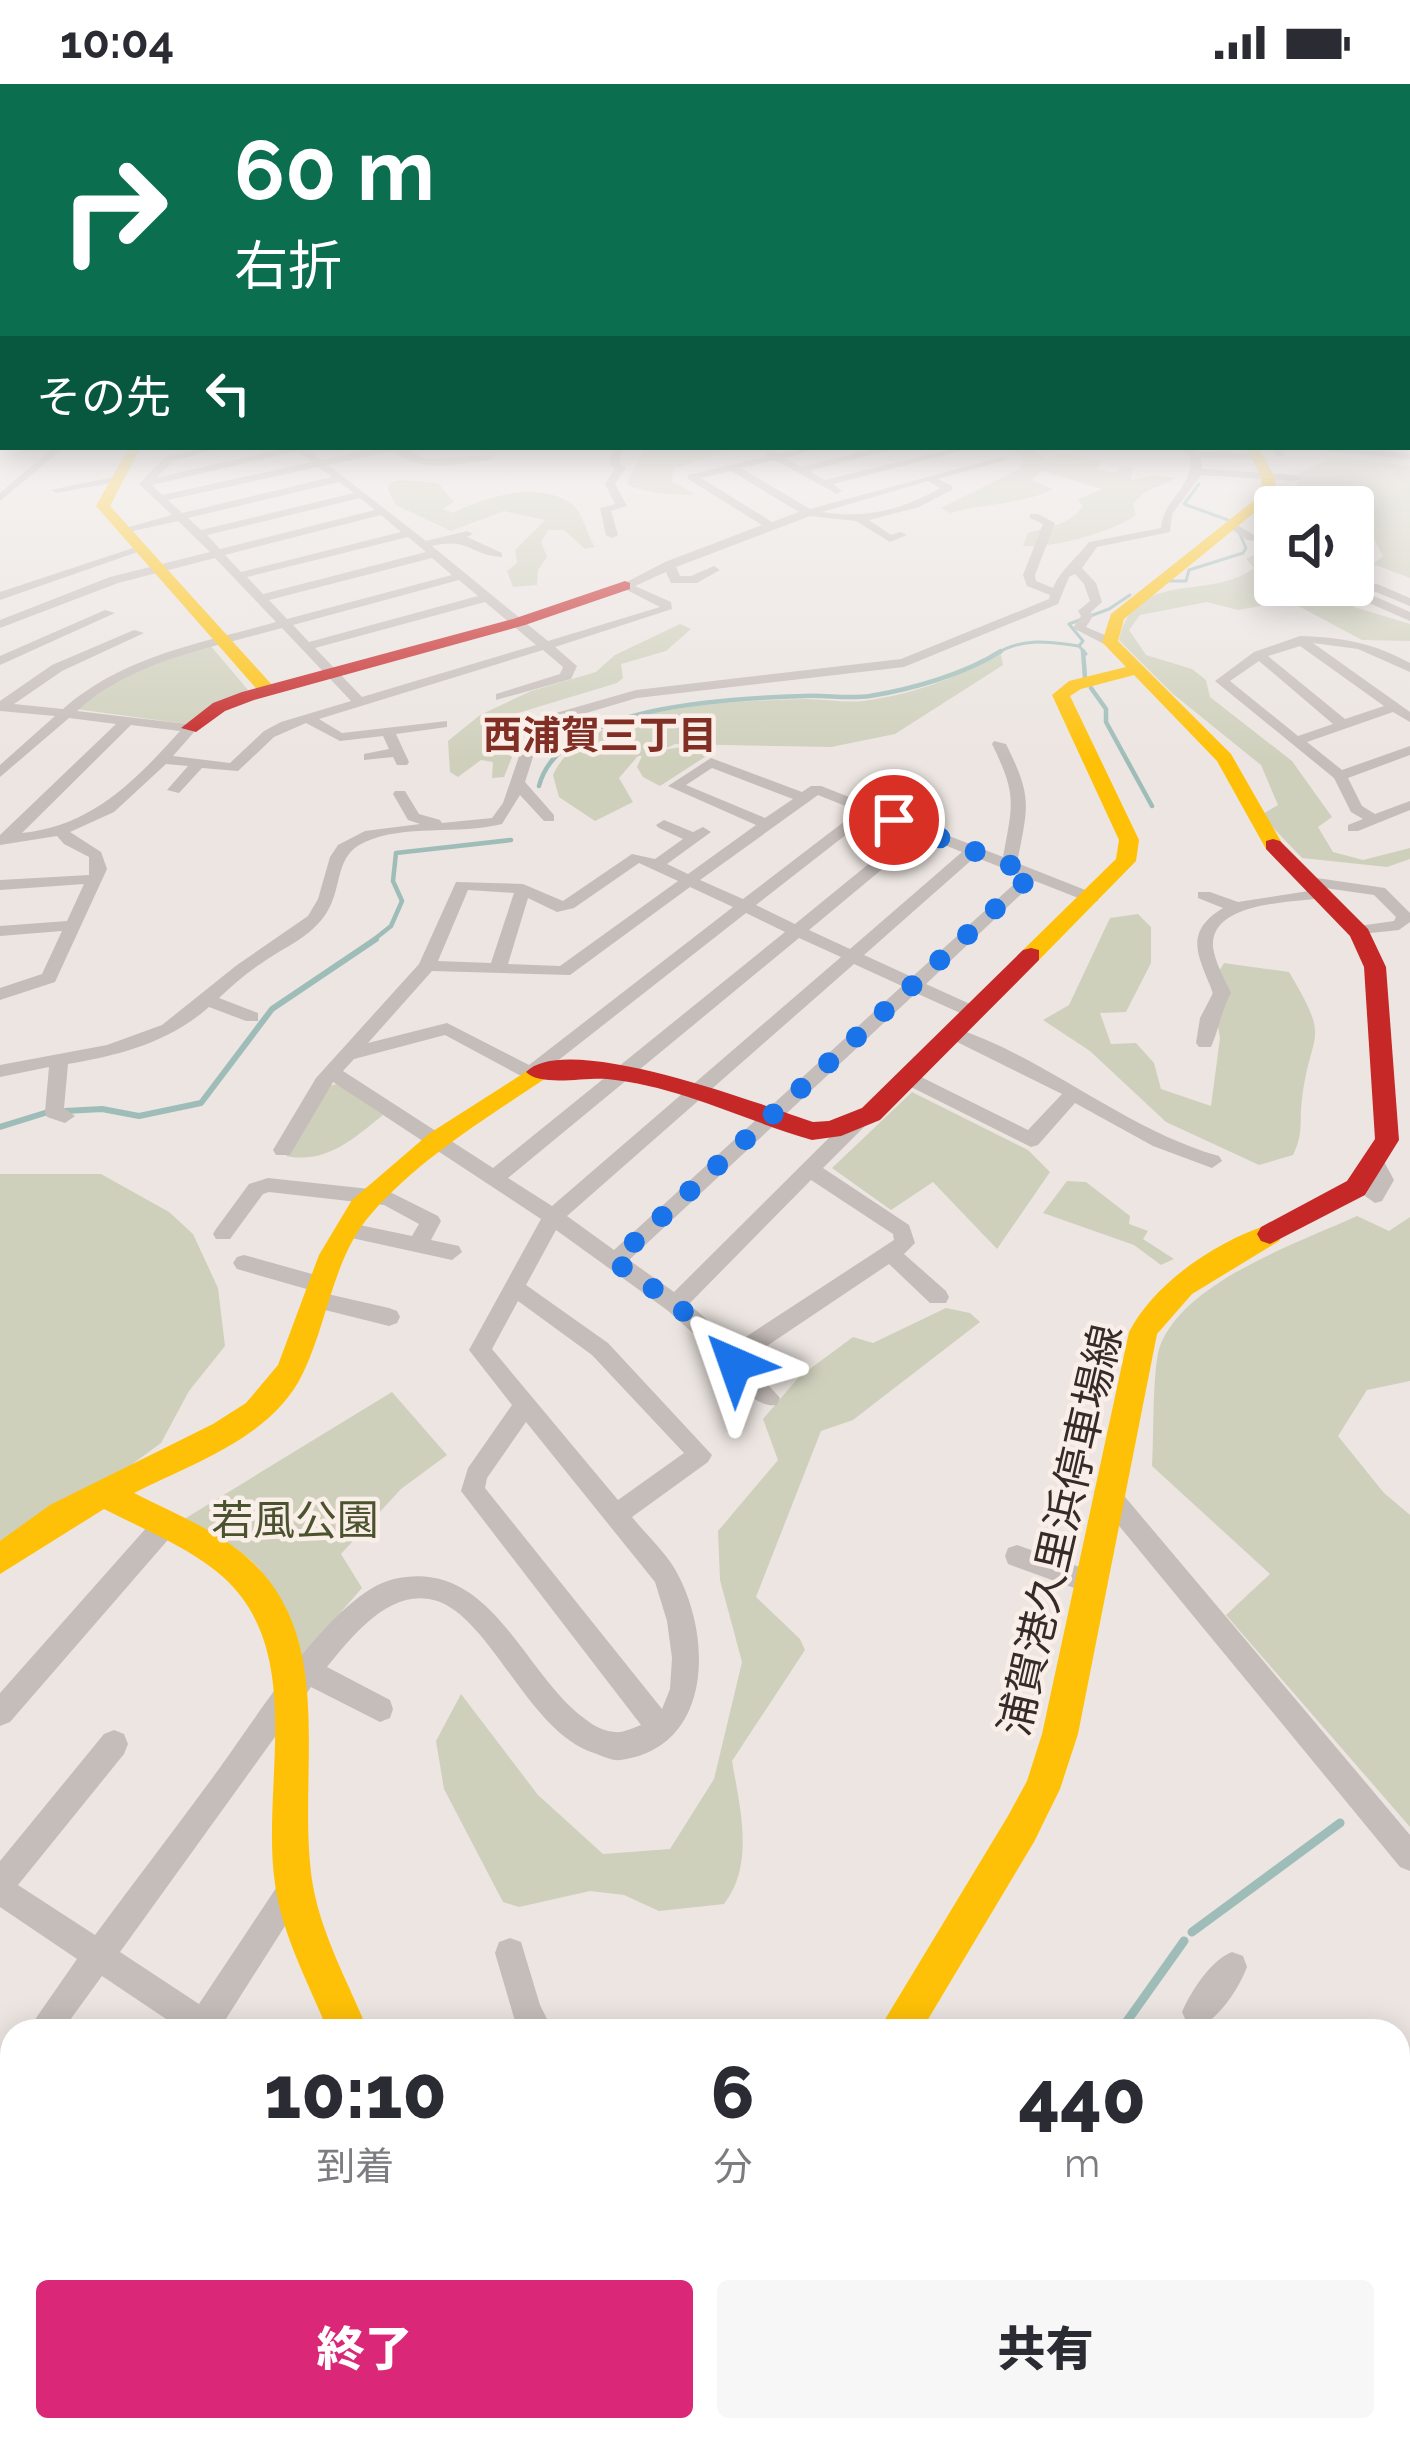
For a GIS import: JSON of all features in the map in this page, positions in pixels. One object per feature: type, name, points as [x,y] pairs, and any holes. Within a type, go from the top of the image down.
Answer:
[{"type":"street","points":[[133,540],[267,690]]},
{"type":"street","points":[[0,624],[78,592],[152,540]]},
{"type":"street","points":[[206,540],[359,702]]},
{"type":"street","points":[[0,596],[141,549],[218,553],[270,540]]},
{"type":"street","points":[[238,576],[384,540]]},
{"type":"street","points":[[415,540],[568,662],[566,676],[501,697]]},
{"type":"street","points":[[260,598],[451,540]]},
{"type":"street","points":[[473,540],[495,550]]},
{"type":"street","points":[[3,840],[61,830],[114,809],[190,728],[219,707],[519,622],[625,586],[727,540]]},
{"type":"street","points":[[1042,540],[1029,575],[1031,583],[1053,592]]},
{"type":"street","points":[[1,1069],[146,1039],[314,919],[329,897],[335,859],[349,843],[388,828],[496,820],[518,784],[534,733],[544,723],[684,694],[904,663],[1054,601],[1053,592],[1064,575],[1076,568],[1093,544],[1114,540]]},
{"type":"street","points":[[1110,642],[1117,617],[1217,540]]},
{"type":"street","points":[[669,564],[675,580],[693,580],[715,570]]},
{"type":"street","points":[[1076,568],[1096,602],[1079,625],[1081,631],[1110,642],[1216,748],[1258,825],[1358,931],[1376,967],[1390,1146],[1384,1180],[1375,1196]]},
{"type":"street","points":[[0,773],[66,713],[121,674],[170,653],[461,576]]},
{"type":"street","points":[[163,758],[232,768],[269,734],[307,718],[550,648],[666,609],[667,604],[625,586]]},
{"type":"street","points":[[1374,588],[1410,602]]},
{"type":"street","points":[[78,592],[170,653]]},
{"type":"street","points":[[308,646],[488,597]]},
{"type":"street","points":[[1374,603],[1410,617]]},
{"type":"street","points":[[0,661],[109,613]]},
{"type":"street","points":[[0,706],[57,668],[138,633]]},
{"type":"street","points":[[1374,819],[1356,808],[1340,776],[1222,681],[1261,647],[1279,648],[1315,636],[1389,650],[1410,668]]},
{"type":"street","points":[[1300,640],[1410,718]]},
{"type":"street","points":[[1261,647],[1343,725]]},
{"type":"street","points":[[1223,657],[1241,667]]},
{"type":"street","points":[[675,1304],[813,1172],[857,1122],[910,1079],[1126,861],[1129,840],[1061,695],[1075,686],[1135,670]]},
{"type":"street","points":[[0,706],[190,728]]},
{"type":"street","points":[[1299,740],[1394,706]]},
{"type":"street","points":[[307,718],[340,736],[387,730],[424,732],[442,724]]},
{"type":"street","points":[[3,840],[128,720]]},
{"type":"street","points":[[369,757],[400,757],[387,730]]},
{"type":"street","points":[[999,744],[1022,788],[1024,804],[1009,865]]},
{"type":"street","points":[[1340,776],[1410,750]]},
{"type":"street","points":[[767,825],[675,786],[711,762],[804,798]]},
{"type":"street","points":[[175,790],[199,764]]},
{"type":"street","points":[[518,784],[549,818]]},
{"type":"street","points":[[427,966],[564,971],[816,789],[1092,898]]},
{"type":"street","points":[[400,794],[413,817],[441,826]]},
{"type":"street","points":[[1353,828],[1410,806]]},
{"type":"street","points":[[0,1558],[44,1525],[256,1412],[290,1371],[345,1230],[372,1194],[868,810]]},
{"type":"street","points":[[656,865],[698,835],[664,824]]},
{"type":"street","points":[[0,994],[49,978],[99,868],[96,855],[68,841],[61,830]]},
{"type":"street","points":[[496,1177],[920,830]]},
{"type":"street","points":[[52,2019],[300,1683],[366,1607],[397,1590],[427,1584],[465,1602],[583,1738],[613,1749],[630,1748],[675,1717],[683,1696],[685,1649],[676,1600],[654,1556],[480,1350],[553,1216],[974,851]]},
{"type":"street","points":[[283,1150],[332,1073],[427,966],[462,885],[524,889],[557,908],[638,857],[975,1013]]},
{"type":"street","points":[[614,1261],[1033,874]]},
{"type":"street","points":[[0,885],[94,878]]},
{"type":"street","points":[[1205,1042],[1209,1018],[1222,993],[1204,946],[1211,923],[1236,907],[1316,888],[1379,891],[1406,916],[1399,925],[1358,931]]},
{"type":"street","points":[[497,970],[524,889]]},
{"type":"street","points":[[1204,895],[1236,907]]},
{"type":"street","points":[[0,931],[75,925]]},
{"type":"street","points":[[1388,928],[1410,930]]},
{"type":"street","points":[[206,1000],[252,1017]]},
{"type":"street","points":[[349,1054],[448,1029],[530,1073],[572,1067],[628,1070],[812,1131],[857,1122]]},
{"type":"street","points":[[955,1034],[1065,1085],[1072,1095],[1133,1124],[1141,1134],[1213,1161]]},
{"type":"street","points":[[59,1058],[54,1112],[65,1116]]},
{"type":"street","points":[[332,1073],[496,1177],[675,1304],[734,1356],[735,1364],[769,1398]]},
{"type":"street","points":[[910,1079],[1030,1140],[1072,1095]]},
{"type":"street","name":"浦賀港久里浜停車場線","points":[[905,2019],[1042,1789],[1060,1733],[1134,1366],[1154,1312],[1210,1267],[1356,1188],[1390,1146]]},
{"type":"street","points":[[734,1356],[905,1243],[902,1230],[813,1172]]},
{"type":"street","points":[[223,1234],[256,1189],[268,1185],[372,1194],[431,1221],[417,1245]]},
{"type":"street","points":[[345,1230],[452,1252]]},
{"type":"street","points":[[890,1253],[938,1297]]},
{"type":"street","points":[[244,1263],[389,1317]]},
{"type":"street","points":[[515,1288],[600,1349],[700,1455],[618,1513]]},
{"type":"street","points":[[525,1405],[476,1475],[473,1491],[662,1730]]},
{"type":"street","points":[[1106,1492],[1410,1857]]},
{"type":"street","points":[[104,1493],[229,1562],[275,1618],[300,1683],[293,1886],[344,2019]]},
{"type":"street","points":[[0,1713],[164,1526]]},
{"type":"street","points":[[1017,1556],[1088,1581]]},
{"type":"street","points":[[300,1683],[380,1709]]},
{"type":"street","points":[[114,1744],[0,1887],[191,2019]]},
{"type":"street","points":[[211,2019],[293,1886]]},
{"type":"street","points":[[510,1954],[531,2019]]},
{"type":"street","points":[[1198,2012],[1232,1967]]},
{"type":"green space","points":[[525,540],[542,540],[547,557],[538,570],[537,585],[513,587],[507,571],[517,563],[515,550]]},
{"type":"green space","points":[[575,540],[591,540],[595,547],[585,549]]},
{"type":"green space","points":[[1025,540],[1073,540],[1036,546],[1023,546]]},
{"type":"green space","points":[[1374,540],[1410,540],[1410,578],[1374,563],[1383,556]]},
{"type":"green space","points":[[1254,568],[1254,606],[1261,606],[1238,610],[1207,602],[1140,615],[1129,630],[1146,655],[1192,669],[1206,680],[1210,697],[1292,761],[1332,817],[1318,827],[1333,852],[1363,860],[1410,848],[1410,859],[1387,867],[1302,858],[1261,815],[1278,805],[1261,765],[1173,694],[1119,640],[1128,617],[1157,594],[1236,578]]},
{"type":"green space","points":[[1298,606],[1353,606],[1410,624],[1410,641],[1362,640]]},
{"type":"green space","points":[[680,624],[691,629],[666,651],[621,664],[623,678],[617,683],[501,718],[492,736],[494,745],[512,757],[504,777],[492,778],[493,762],[481,760],[458,777],[450,772],[448,741],[480,715],[531,691],[596,672],[615,655]]},
{"type":"green space","points":[[210,645],[248,690],[186,724],[76,709],[131,672]]},
{"type":"green space","points":[[1000,650],[1003,665],[895,734],[831,747],[675,744],[662,750],[683,747],[708,755],[660,786],[643,777],[637,767],[642,756],[638,756],[619,778],[633,802],[595,821],[559,797],[553,775],[570,751],[596,733],[629,720],[704,705],[881,698],[953,677]]},
{"type":"green space","points":[[1138,914],[1151,927],[1151,963],[1126,1012],[1100,1013],[1111,1044],[1136,1043],[1154,1063],[1161,1089],[1211,1106],[1220,1038],[1211,985],[1224,963],[1289,972],[1310,1012],[1315,1036],[1293,1155],[1259,1165],[1166,1122],[1090,1051],[1043,1020],[1069,1005],[1110,918]]},
{"type":"green space","points":[[338,1084],[383,1115],[327,1153],[286,1156],[326,1086]]},
{"type":"green space","points":[[912,1092],[1028,1150],[1050,1172],[997,1249],[933,1182],[891,1210],[832,1168]]},
{"type":"green space","points":[[0,1174],[101,1174],[169,1212],[193,1234],[218,1288],[225,1346],[189,1391],[161,1443],[127,1468],[0,1541]]},
{"type":"green space","points":[[1067,1181],[1086,1182],[1130,1216],[1129,1224],[1148,1231],[1143,1239],[1174,1259],[1161,1265],[1134,1245],[1043,1213]]},
{"type":"green space","points":[[1357,1216],[1389,1231],[1410,1217],[1410,1381],[1367,1390],[1338,1436],[1384,1493],[1410,1515],[1410,1827],[1226,1615],[1270,1574],[1152,1466],[1157,1357],[1173,1323],[1218,1283]]},
{"type":"green space","points":[[946,1308],[970,1313],[980,1322],[853,1420],[821,1431],[756,1597],[800,1639],[805,1650],[732,1761],[742,1854],[734,1888],[724,1904],[659,1911],[624,1895],[590,1891],[519,1907],[503,1902],[444,1789],[436,1741],[461,1694],[538,1795],[603,1854],[670,1849],[714,1779],[742,1662],[720,1580],[718,1531],[778,1460],[763,1419],[799,1377],[853,1337],[873,1343]]},
{"type":"green space","name":"若風公園","points":[[392,1392],[447,1455],[401,1489],[341,1554],[362,1588],[298,1661],[262,1572],[233,1547],[181,1521]]},
{"type":"waterway","points":[[1168,581],[1186,581],[1189,570],[1243,553],[1242,540]]},
{"type":"waterway","points":[[1079,646],[1083,641],[1069,624],[1109,609],[1130,595]]},
{"type":"waterway","points":[[996,654],[1026,643],[1079,646]]},
{"type":"waterway","points":[[1079,646],[1086,654]]},
{"type":"waterway","points":[[539,786],[554,759],[580,738],[614,722],[696,704],[886,693],[955,674],[1001,651]]},
{"type":"waterway","points":[[1083,651],[1085,678]]},
{"type":"waterway","points":[[1091,688],[1106,709],[1106,722],[1152,806]]},
{"type":"waterway","points":[[371,942],[391,926],[402,901],[393,881],[396,853],[511,840]]},
{"type":"waterway","points":[[65,1111],[102,1109],[139,1116],[201,1103],[272,1009],[376,939]]},
{"type":"waterway","points":[[0,1127],[48,1112]]},
{"type":"waterway","points":[[1192,1932],[1340,1823]]},
{"type":"waterway","points":[[1129,2019],[1184,1941]]},
{"type":"traffic: slow","points":[[133,540],[267,690]]},
{"type":"traffic: slow","points":[[1213,540],[1117,617],[1110,642],[1225,758],[1273,845]]},
{"type":"traffic: slow","points":[[1031,955],[1126,861],[1129,840],[1061,695],[1075,685],[1135,670]]},
{"type":"traffic: slow","points":[[0,1559],[61,1515],[224,1433],[256,1412],[290,1371],[332,1255],[361,1207],[439,1139],[538,1072]]},
{"type":"traffic: slow","points":[[905,2019],[1042,1789],[1060,1734],[1143,1332],[1182,1287],[1270,1234]]},
{"type":"traffic: slow","points":[[104,1493],[232,1564],[261,1595],[280,1632],[292,1715],[294,1885],[343,2019]]},
{"type":"traffic: jam","points":[[190,728],[219,707],[248,696],[519,622],[625,586]]},
{"type":"traffic: jam","points":[[1270,1234],[1356,1188],[1387,1140],[1375,967],[1360,934],[1273,845]]},
{"type":"traffic: jam","points":[[538,1072],[574,1069],[643,1077],[812,1131],[832,1130],[871,1114],[1031,955]]},
{"type":"district","name":"西浦賀三丁目","points":[[600,735]]},
{"type":"route","points":[[735,1364],[734,1356],[675,1304],[614,1261],[1033,874],[894,820]]}]
